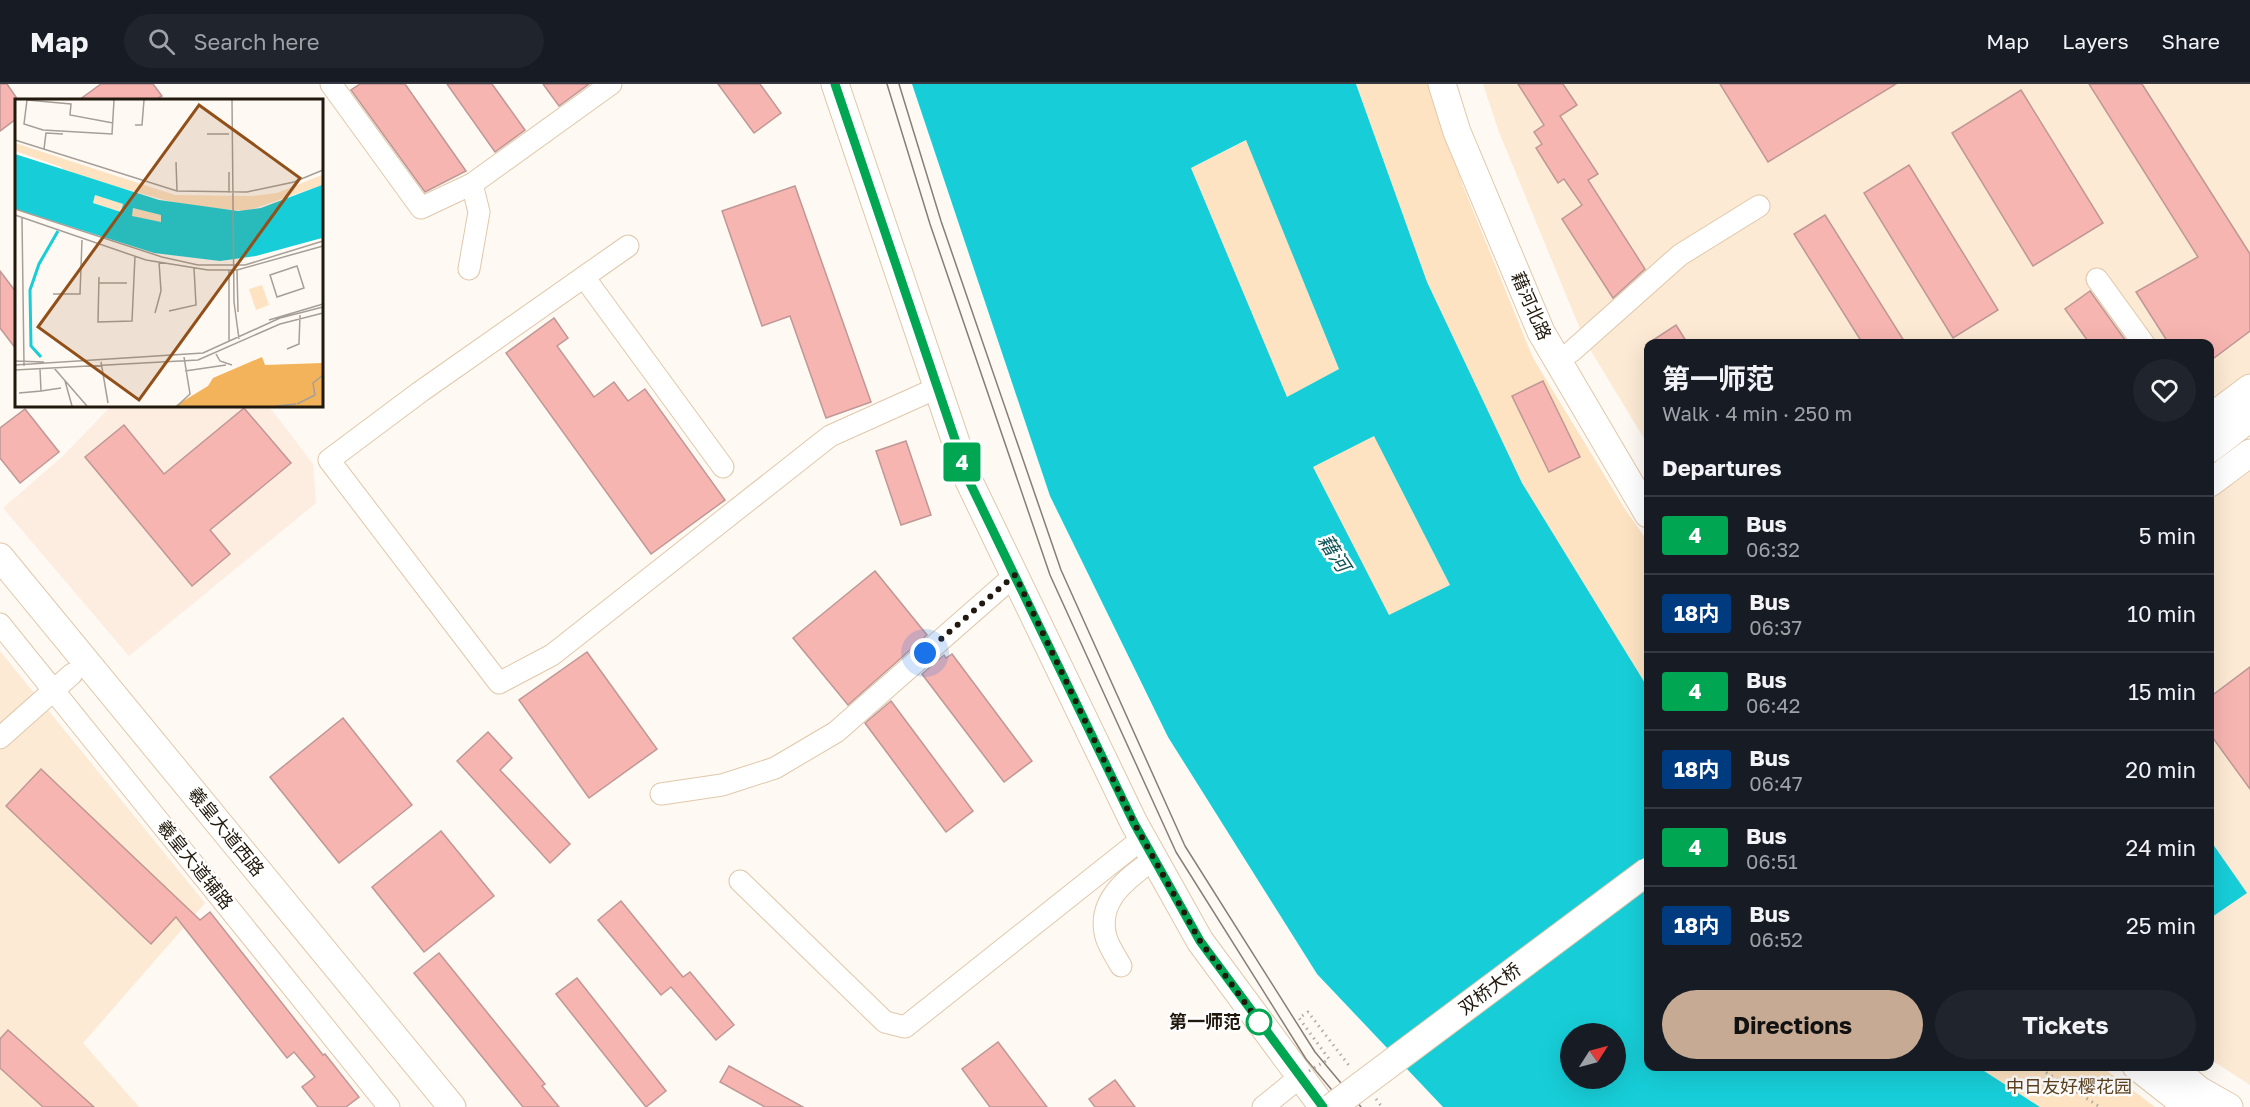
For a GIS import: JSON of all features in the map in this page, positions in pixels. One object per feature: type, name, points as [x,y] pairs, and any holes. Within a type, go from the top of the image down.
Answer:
[{"type":"main road","points":[[835,84],[969,481],[1148,849],[1200,941],[1305,1074],[1323,1107]]},
{"type":"main road","name":"藉河北路","points":[[1442,84],[1457,132],[1541,332],[1644,507]]},
{"type":"main road","name":"藉河北路","points":[[1459,84],[1473,127],[1555,325],[1644,476]]},
{"type":"main road","points":[[2214,415],[2250,388]]},
{"type":"main road","points":[[2214,446],[2250,418]]},
{"type":"main road","points":[[2214,480],[2250,453]]},
{"type":"main road","name":"羲皇大道西路","points":[[0,556],[452,1107]]},
{"type":"main road","name":"羲皇大道西路","points":[[0,586],[63,682],[428,1107]]},
{"type":"main road","name":"双桥大桥","points":[[1332,1107],[1644,874]]},
{"type":"main road","points":[[2142,1071],[2188,1107]]},
{"type":"main road","points":[[2176,1071],[2199,1090],[2229,1107]]},
{"type":"street","points":[[331,84],[421,208],[472,184],[611,84]]},
{"type":"street","points":[[469,269],[479,212],[472,184]]},
{"type":"street","points":[[1571,352],[1680,255],[1759,206]]},
{"type":"street","points":[[628,246],[420,392],[328,460],[498,683],[552,655],[830,436],[937,388]]},
{"type":"street","points":[[584,277],[723,467]]},
{"type":"street","points":[[2097,279],[2140,339]]},
{"type":"street","points":[[661,794],[722,785],[775,768],[836,732],[1015,575]]},
{"type":"street","name":"羲皇大道辅路","points":[[0,624],[63,682],[389,1107]]},
{"type":"street","points":[[0,738],[63,682]]},
{"type":"street","points":[[740,881],[885,1022],[905,1027],[1148,849]]},
{"type":"street","points":[[1121,966],[1106,938],[1104,920],[1116,889],[1148,849]]},
{"type":"street","points":[[1263,1107],[1305,1074]]},
{"type":"path","points":[[1305,1074],[1329,1059],[1299,1018],[1308,1012],[1363,1084]]},
{"type":"path","points":[[2044,1071],[2100,1107]]},
{"type":"shaded area","points":[[1483,84],[2250,84],[2250,401],[2214,429],[2214,339],[1644,339],[1644,438],[1585,341],[1499,132]]},
{"type":"shaded area","points":[[111,406],[269,406],[313,464],[316,503],[129,656],[3,508],[63,456]]},
{"type":"shaded area","points":[[2250,466],[2250,1085],[2214,1062],[2214,494]]},
{"type":"shaded area","points":[[0,651],[205,903],[83,1043],[139,1107],[0,1107]]},
{"type":"green space","points":[[1356,84],[1431,84],[1463,186],[1533,358],[1644,536],[1644,681],[1522,483],[1427,282]]},
{"type":"green space","points":[[1247,140],[1339,369],[1287,398],[1191,168]]},
{"type":"green space","points":[[1374,435],[1450,585],[1389,616],[1313,467]]},
{"type":"green space","name":"中日友好樱花园","points":[[1984,1071],[2107,1071],[2155,1107],[2040,1107]]},
{"type":"water","name":"藉河","points":[[912,84],[1356,84],[1427,282],[1522,483],[1644,681],[1644,1071],[1984,1071],[2040,1107],[1443,1107],[1317,974],[1168,737],[1050,496]],"holes":[[[1246,140],[1339,369],[1287,397],[1191,168]],[[1374,436],[1450,585],[1389,615],[1313,467]]]},
{"type":"water","points":[[2214,846],[2247,893],[2214,916]]},
{"type":"building","points":[[0,84],[7,84],[16,97],[15,120],[0,131]]},
{"type":"building","points":[[101,84],[153,84],[162,96],[157,99],[80,99]]},
{"type":"building","points":[[360,84],[405,84],[466,171],[425,192],[351,90]]},
{"type":"building","points":[[447,84],[492,84],[525,130],[495,152]]},
{"type":"building","points":[[543,84],[589,84],[559,106]]},
{"type":"building","points":[[718,84],[760,84],[781,113],[754,133]]},
{"type":"building","points":[[1518,84],[1563,84],[1577,105],[1560,116],[1598,174],[1588,180],[1645,269],[1613,298],[1562,219],[1582,205],[1564,179],[1558,183],[1536,148],[1542,144],[1534,132],[1544,125]]},
{"type":"building","points":[[1720,84],[1896,84],[1768,162]]},
{"type":"building","points":[[2089,84],[2142,84],[2250,254],[2250,331],[2214,358],[2214,339],[2166,339],[2136,292],[2198,257]]},
{"type":"building","points":[[2021,90],[2103,223],[2033,266],[1952,133]]},
{"type":"building","points":[[1909,165],[1998,310],[1953,338],[1864,193]]},
{"type":"building","points":[[795,186],[871,402],[826,418],[790,316],[762,326],[722,211]]},
{"type":"building","points":[[1825,215],[1903,339],[1860,339],[1794,234]]},
{"type":"building","points":[[0,271],[15,291],[15,348],[0,328]]},
{"type":"building","points":[[2090,291],[2124,339],[2086,339],[2065,309]]},
{"type":"building","points":[[554,318],[568,338],[557,346],[594,397],[614,382],[628,401],[645,389],[725,500],[651,554],[506,353]]},
{"type":"building","points":[[1676,325],[1685,339],[1655,339]]},
{"type":"building","points":[[1543,381],[1580,457],[1549,472],[1512,396]]},
{"type":"building","points":[[244,408],[291,463],[210,530],[230,554],[192,586],[85,457],[124,425],[164,474]]},
{"type":"building","points":[[25,409],[59,452],[20,483],[0,458],[0,428]]},
{"type":"building","points":[[906,441],[931,515],[901,525],[876,451]]},
{"type":"building","points":[[875,571],[927,635],[848,705],[793,638]]},
{"type":"building","points":[[587,652],[657,749],[589,798],[519,700]]},
{"type":"building","points":[[952,654],[1032,761],[1004,782],[922,674],[944,655],[946,658]]},
{"type":"building","points":[[2250,667],[2250,789],[2214,740],[2214,694]]},
{"type":"building","points":[[891,701],[973,811],[946,832],[865,723]]},
{"type":"building","points":[[343,718],[412,805],[339,863],[270,777]]},
{"type":"building","points":[[488,732],[512,758],[500,770],[570,844],[550,863],[457,761]]},
{"type":"building","points":[[41,769],[200,920],[210,912],[359,1097],[346,1107],[318,1107],[302,1087],[315,1077],[294,1052],[287,1058],[176,917],[151,944],[6,806]]},
{"type":"building","points":[[441,831],[494,896],[424,952],[372,887]]},
{"type":"building","points":[[621,901],[683,977],[690,972],[734,1025],[716,1040],[671,987],[661,995],[598,920]]},
{"type":"building","points":[[439,953],[545,1084],[542,1086],[559,1107],[523,1107],[414,973]]},
{"type":"building","points":[[577,978],[666,1091],[646,1107],[556,994]]},
{"type":"building","points":[[8,1030],[94,1107],[43,1107],[0,1068],[0,1039]]},
{"type":"building","points":[[998,1042],[1047,1107],[990,1107],[962,1069]]},
{"type":"building","points":[[729,1066],[803,1107],[765,1107],[720,1082]]},
{"type":"building","points":[[1115,1080],[1135,1107],[1095,1107],[1089,1099]]},
{"type":"tram line","points":[[887,84],[930,224],[1050,575],[1176,852],[1306,1059],[1346,1107]]},
{"type":"tram line","points":[[899,84],[941,221],[1061,570],[1185,846],[1315,1052],[1361,1107]]},
{"type":"bus line","name":"4","points":[[835,84],[969,481],[1134,823],[1200,941],[1323,1107]]},
{"type":"place","name":"第一师范","points":[[1259,1022]]},
{"type":"route","points":[[925,653],[1015,575],[1134,823],[1200,941],[1262,1026],[1259,1022]]}]
